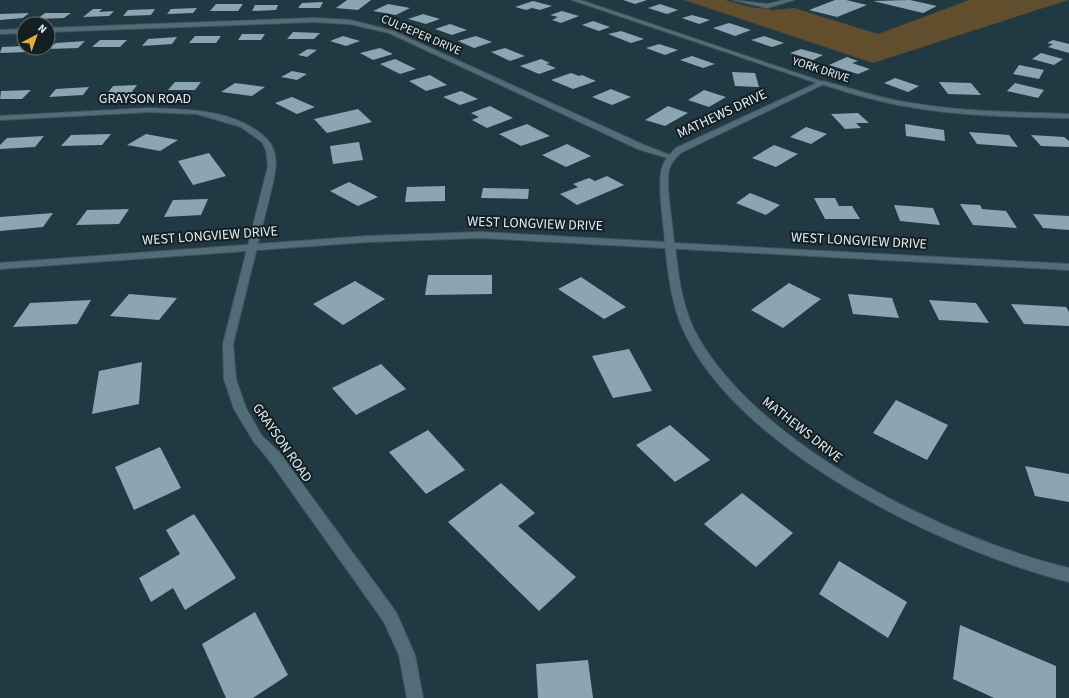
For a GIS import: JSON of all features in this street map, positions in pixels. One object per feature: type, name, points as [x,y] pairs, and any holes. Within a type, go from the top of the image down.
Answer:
[{"type":"street","name":"YORK DRIVE","points":[[575,0],[823,83],[888,101],[935,108],[1018,115],[1069,116]]},
{"type":"street","points":[[737,0],[767,6],[791,0]]},
{"type":"street","name":"CULPEPER DRIVE","points":[[56,30],[314,20],[363,24],[391,32],[642,146],[671,157]]},
{"type":"street","points":[[0,32],[16,31]]},
{"type":"street","name":"MATHEWS DRIVE","points":[[823,83],[679,150],[671,157],[665,168],[664,176],[676,294],[693,339],[713,368],[732,390],[779,434],[838,476],[871,496],[906,514],[998,553],[1069,575]]},
{"type":"street","name":"GRAYSON ROAD","points":[[0,118],[174,111],[213,115],[244,125],[265,140],[270,150],[272,166],[254,247],[228,344],[230,379],[240,409],[258,439],[274,456],[390,617],[406,655],[415,698]]},
{"type":"street","name":"WEST LONGVIEW DRIVE","points":[[0,266],[368,239],[481,235],[1069,266]]},
{"type":"shaded area","points":[[684,0],[725,0],[750,7],[773,10],[794,8],[878,34],[969,0],[1068,0],[873,63]]},
{"type":"building","points":[[347,0],[371,0],[358,10],[336,8]]},
{"type":"building","points":[[623,0],[647,0],[635,4]]},
{"type":"building","points":[[835,0],[846,0],[867,5],[837,17],[809,10]]},
{"type":"building","points":[[910,0],[937,6],[923,13],[873,1]]},
{"type":"building","points":[[533,1],[552,6],[540,10],[532,8],[526,10],[515,7]]},
{"type":"building","points":[[323,2],[320,8],[298,8],[302,3]]},
{"type":"building","points":[[216,4],[243,4],[238,11],[210,11]]},
{"type":"building","points":[[388,4],[410,8],[396,15],[373,11]]},
{"type":"building","points":[[660,4],[678,10],[667,14],[648,8]]},
{"type":"building","points":[[255,5],[278,5],[276,10],[252,11]]},
{"type":"building","points":[[197,8],[193,13],[167,14],[171,9]]},
{"type":"building","points":[[93,9],[102,9],[99,12],[114,11],[109,16],[83,17]]},
{"type":"building","points":[[155,9],[151,15],[123,16],[128,10]]},
{"type":"building","points":[[562,11],[579,16],[561,23],[552,20],[558,17],[550,15]]},
{"type":"building","points":[[29,13],[25,16],[16,16],[16,19],[0,20],[0,14]]},
{"type":"building","points":[[45,13],[71,13],[64,18],[56,18],[56,16],[41,16]]},
{"type":"building","points":[[423,14],[440,19],[426,24],[408,19]]},
{"type":"building","points":[[692,15],[710,20],[699,24],[682,18]]},
{"type":"building","points":[[593,21],[610,27],[599,31],[582,25]]},
{"type":"building","points":[[729,23],[751,30],[735,36],[713,28]]},
{"type":"building","points":[[450,24],[467,30],[452,35],[435,29]]},
{"type":"building","points":[[621,31],[644,39],[631,43],[608,34]]},
{"type":"building","points":[[293,32],[320,33],[314,39],[287,39]]},
{"type":"building","points":[[242,34],[265,34],[261,40],[238,40]]},
{"type":"building","points":[[195,36],[221,36],[216,43],[189,43]]},
{"type":"building","points":[[343,36],[360,41],[346,46],[330,41]]},
{"type":"building","points":[[476,36],[492,42],[474,48],[458,41]]},
{"type":"building","points":[[764,36],[784,43],[772,47],[751,40]]},
{"type":"building","points":[[177,37],[172,44],[142,46],[148,39]]},
{"type":"building","points":[[100,40],[127,40],[120,47],[92,47]]},
{"type":"building","points":[[1053,40],[1069,44],[1069,53],[1048,47],[1053,44],[1047,43]]},
{"type":"building","points":[[85,41],[78,48],[56,49],[56,43]]},
{"type":"building","points":[[659,44],[678,50],[665,55],[646,48]]},
{"type":"building","points":[[16,46],[16,52],[0,53],[2,47]]},
{"type":"building","points":[[380,48],[393,54],[373,60],[360,53]]},
{"type":"building","points":[[505,48],[525,56],[510,61],[491,52]]},
{"type":"building","points":[[308,49],[317,50],[307,57],[298,55]]},
{"type":"building","points":[[801,49],[823,55],[813,60],[790,53]]},
{"type":"building","points":[[1041,53],[1063,59],[1054,65],[1032,59]]},
{"type":"building","points":[[692,56],[715,64],[703,68],[680,60]]},
{"type":"building","points":[[847,57],[858,61],[852,63],[870,69],[858,74],[829,65]]},
{"type":"building","points":[[395,59],[416,69],[400,74],[380,64]]},
{"type":"building","points":[[541,59],[550,63],[546,64],[556,68],[539,74],[520,66]]},
{"type":"building","points":[[1019,65],[1044,70],[1039,79],[1013,74]]},
{"type":"building","points":[[292,71],[307,74],[297,80],[281,77]]},
{"type":"building","points":[[732,72],[755,73],[759,87],[735,86]]},
{"type":"building","points":[[571,73],[579,76],[582,75],[596,81],[573,89],[551,80]]},
{"type":"building","points":[[430,75],[447,85],[426,91],[409,81]]},
{"type":"building","points":[[895,78],[919,86],[908,92],[884,83]]},
{"type":"building","points":[[175,82],[201,82],[195,90],[168,90]]},
{"type":"building","points":[[939,82],[971,83],[981,95],[948,94]]},
{"type":"building","points":[[235,83],[265,87],[252,96],[221,92]]},
{"type":"building","points":[[1015,83],[1044,90],[1038,98],[1007,91]]},
{"type":"building","points":[[137,85],[131,93],[107,94],[113,86]]},
{"type":"building","points":[[89,87],[83,95],[49,97],[56,89]]},
{"type":"building","points":[[611,89],[631,97],[612,105],[592,97]]},
{"type":"building","points":[[31,90],[22,99],[0,99],[1,91]]},
{"type":"building","points":[[704,90],[726,97],[709,107],[688,100]]},
{"type":"building","points":[[461,91],[478,99],[460,105],[443,97]]},
{"type":"building","points":[[292,97],[315,107],[297,114],[275,103]]},
{"type":"building","points":[[490,106],[513,118],[487,128],[472,120],[479,117],[471,113]]},
{"type":"building","points":[[668,106],[688,113],[665,126],[645,120]]},
{"type":"building","points":[[358,109],[372,122],[327,133],[314,119]]},
{"type":"building","points":[[858,113],[869,123],[856,123],[861,128],[845,129],[831,114]]},
{"type":"building","points":[[527,124],[550,136],[521,146],[499,134]]},
{"type":"building","points":[[905,124],[944,130],[945,141],[906,136]]},
{"type":"building","points":[[806,127],[827,134],[811,144],[790,137]]},
{"type":"building","points":[[969,132],[1009,135],[1018,147],[977,144]]},
{"type":"building","points":[[111,134],[102,145],[61,146],[71,135]]},
{"type":"building","points":[[146,134],[178,140],[160,151],[127,145]]},
{"type":"building","points":[[1031,135],[1064,137],[1069,141],[1069,147],[1041,146]]},
{"type":"building","points":[[44,136],[35,147],[0,149],[0,145],[7,138]]},
{"type":"building","points":[[359,142],[363,160],[333,164],[330,146]]},
{"type":"building","points":[[567,144],[591,156],[566,167],[542,155]]},
{"type":"building","points":[[774,145],[798,154],[776,167],[752,158]]},
{"type":"building","points":[[209,153],[226,176],[193,185],[178,161]]},
{"type":"building","points":[[607,176],[624,185],[577,205],[560,194],[578,187],[573,184],[589,178],[595,181]]},
{"type":"building","points":[[349,182],[378,197],[358,206],[330,191]]},
{"type":"building","points":[[445,186],[445,201],[405,202],[407,187]]},
{"type":"building","points":[[483,188],[529,189],[528,199],[481,198]]},
{"type":"building","points":[[750,193],[780,205],[766,215],[736,203]]},
{"type":"building","points":[[814,198],[835,198],[839,206],[852,206],[860,219],[825,219]]},
{"type":"building","points":[[208,199],[201,215],[164,217],[173,200]]},
{"type":"building","points":[[960,204],[980,205],[982,209],[1006,211],[1017,228],[973,225]]},
{"type":"building","points":[[894,205],[933,208],[940,225],[900,221]]},
{"type":"building","points":[[129,209],[119,224],[76,225],[87,210]]},
{"type":"building","points":[[53,213],[43,227],[0,231],[0,217]]},
{"type":"building","points":[[1033,214],[1069,216],[1069,230],[1043,228]]},
{"type":"building","points":[[428,275],[492,275],[492,294],[425,295]]},
{"type":"building","points":[[581,277],[626,307],[604,319],[558,289]]},
{"type":"building","points":[[355,281],[385,299],[343,325],[313,304]]},
{"type":"building","points":[[789,283],[821,299],[783,328],[751,310]]},
{"type":"building","points":[[129,294],[177,298],[159,320],[110,316]]},
{"type":"building","points":[[848,294],[892,298],[899,318],[853,314]]},
{"type":"building","points":[[91,300],[77,324],[13,327],[30,303]]},
{"type":"building","points":[[929,300],[976,303],[989,323],[939,320]]},
{"type":"building","points":[[1011,304],[1066,307],[1069,312],[1069,326],[1024,324]]},
{"type":"building","points":[[629,349],[652,391],[613,398],[592,356]]},
{"type":"building","points":[[142,362],[139,404],[92,414],[99,371]]},
{"type":"building","points":[[381,364],[406,389],[356,415],[332,388]]},
{"type":"building","points":[[896,400],[948,425],[927,460],[873,433]]},
{"type":"building","points":[[670,425],[710,460],[675,482],[636,445]]},
{"type":"building","points":[[428,430],[465,470],[426,494],[389,452]]},
{"type":"building","points":[[160,447],[181,488],[134,510],[115,467]]},
{"type":"building","points":[[1025,466],[1069,474],[1069,502],[1035,496]]},
{"type":"building","points":[[501,483],[535,513],[518,526],[576,577],[539,611],[448,522]]},
{"type":"building","points":[[742,493],[793,533],[756,567],[704,524]]},
{"type":"building","points":[[194,514],[236,578],[185,610],[173,588],[151,602],[139,578],[180,554],[166,530]]},
{"type":"building","points":[[839,561],[907,602],[888,638],[819,594]]},
{"type":"building","points":[[255,612],[288,675],[253,698],[226,698],[202,644]]},
{"type":"building","points":[[960,625],[1056,666],[1056,698],[994,698],[953,679]]},
{"type":"building","points":[[588,660],[593,698],[538,698],[536,664]]}]
